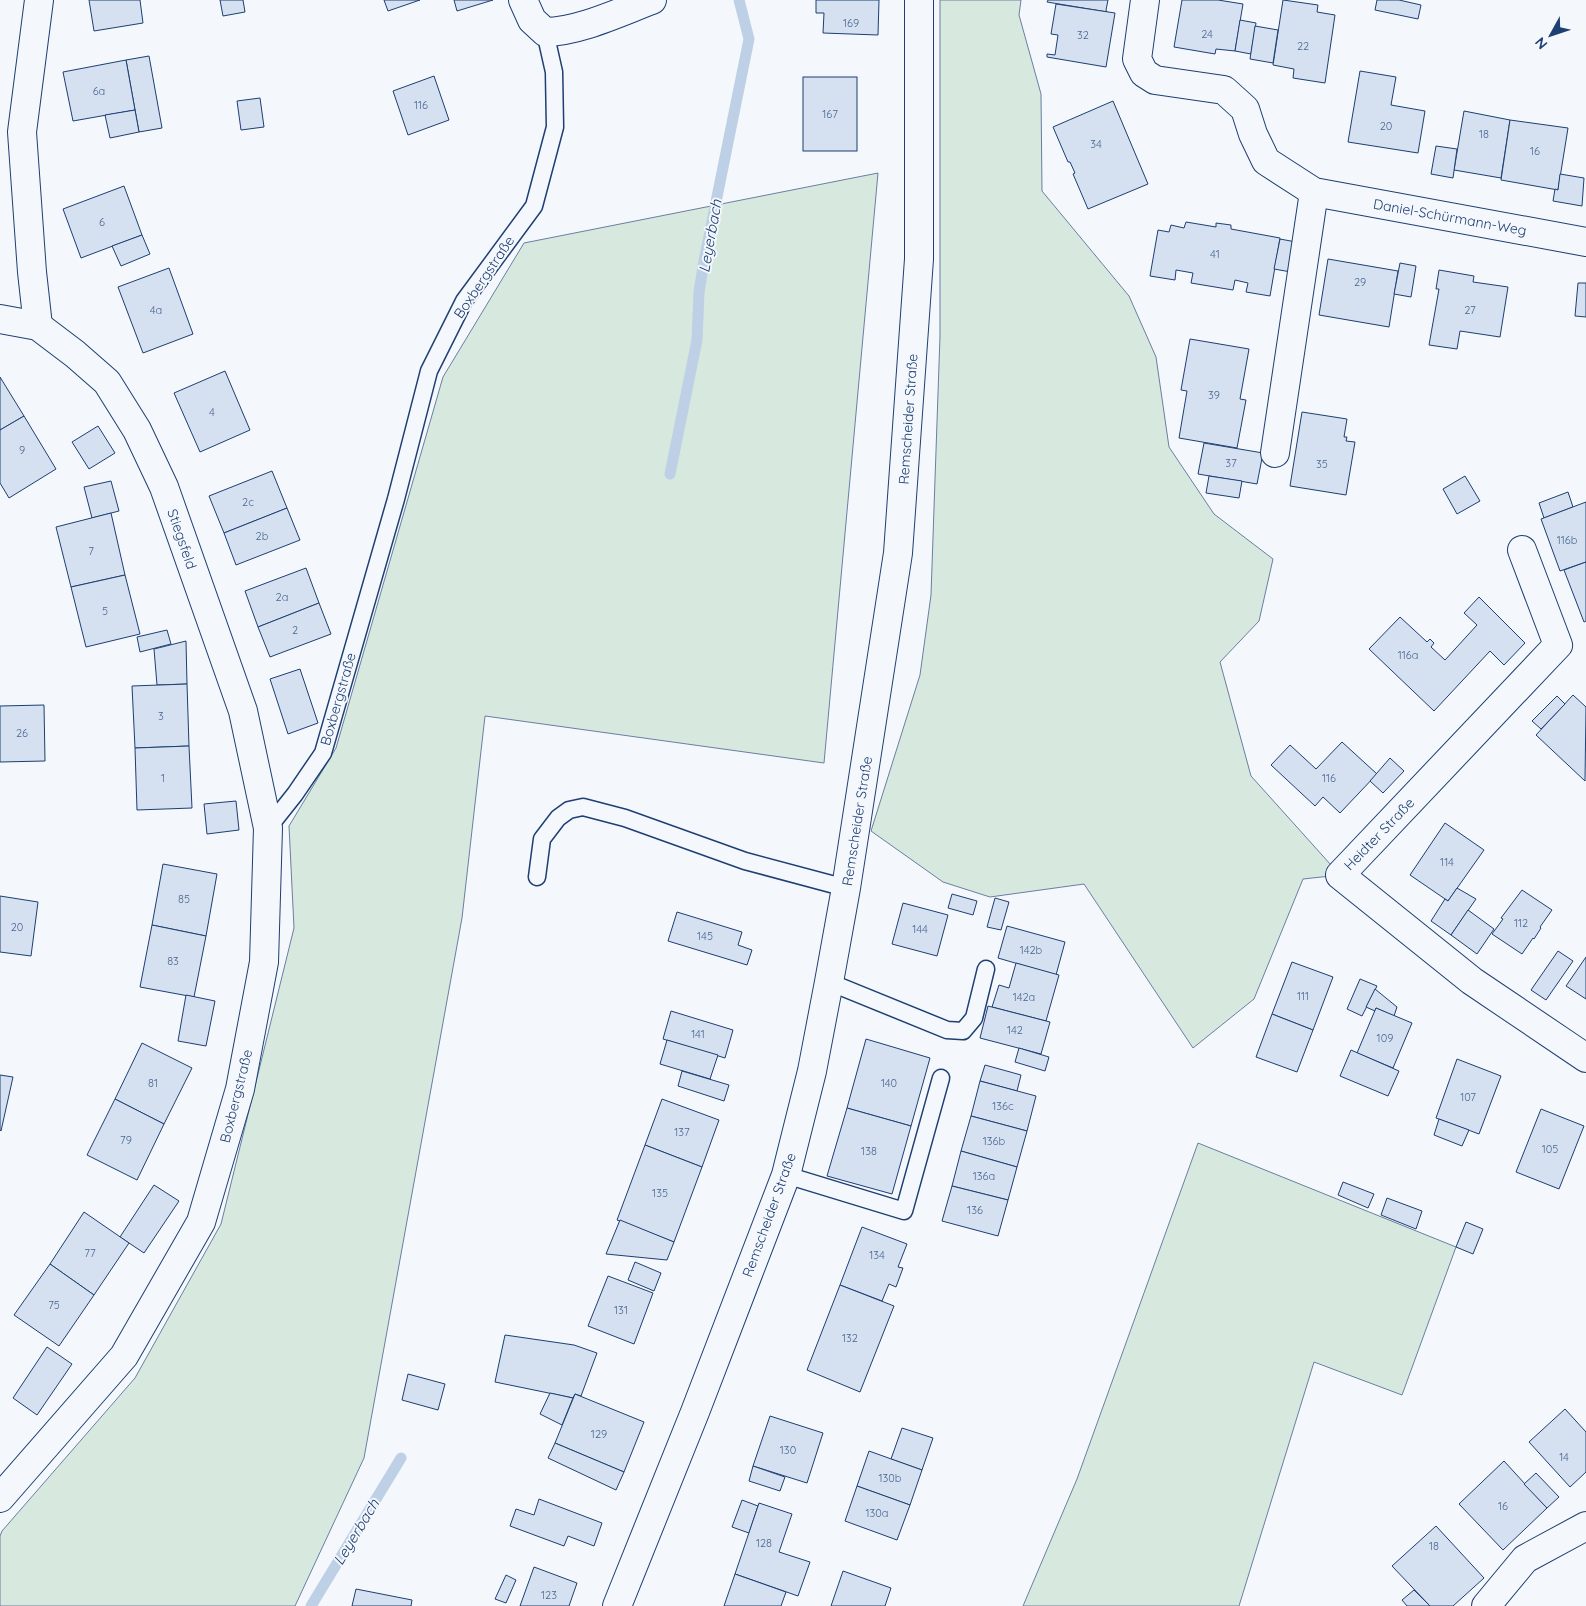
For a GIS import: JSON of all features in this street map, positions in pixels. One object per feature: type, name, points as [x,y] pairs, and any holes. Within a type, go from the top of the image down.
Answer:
[{"type":"street","points":[[38,326],[32,272],[22,132],[39,0]]},
{"type":"street","points":[[523,0],[532,20],[544,32],[558,32],[608,17],[652,0]]},
{"type":"street","name":"Remscheider Straße","points":[[617,1606],[695,1412],[786,1175],[812,1071],[829,982],[846,888],[898,553],[919,259],[919,0]]},
{"type":"street","name":"Daniel-Schürmann-Weg","points":[[1145,0],[1136,59],[1144,73],[1155,80],[1224,90],[1245,109],[1252,134],[1266,161],[1314,192],[1586,242]]},
{"type":"street","points":[[1275,453],[1314,192]]},
{"type":"street","name":"Stiegsfeld","points":[[0,319],[38,326],[75,354],[107,382],[137,430],[164,488],[243,711],[268,828]]},
{"type":"street","name":"Heidter Straße","points":[[1522,550],[1558,646],[1340,875],[1472,981],[1586,1058]]},
{"type":"street","name":"Boxbergstraße","points":[[0,1498],[124,1356],[201,1222],[240,1089],[264,962],[268,828]]},
{"type":"street","points":[[1486,1606],[1525,1559],[1586,1526]]},
{"type":"lane","name":"Boxbergstraße","points":[[268,828],[295,794],[322,753],[396,499],[429,371],[464,301],[534,206],[555,126],[554,72],[544,32]]},
{"type":"lane","points":[[536,877],[542,839],[558,818],[569,810],[583,807],[625,818],[745,861],[846,888]]},
{"type":"lane","points":[[829,982],[947,1030],[963,1031],[974,1018],[986,968]]},
{"type":"lane","points":[[786,1175],[904,1211],[941,1078]]},
{"type":"shaded area","points":[[940,0],[1021,0],[1019,15],[1041,94],[1042,191],[1129,296],[1156,357],[1169,447],[1214,514],[1273,559],[1259,621],[1220,662],[1251,776],[1340,875],[1303,879],[1254,999],[1193,1048],[1084,884],[990,897],[943,882],[871,831],[920,675],[931,595],[940,336]]},
{"type":"shaded area","points":[[878,173],[824,763],[485,716],[462,918],[364,1458],[295,1606],[0,1606],[0,1536],[2,1531],[135,1378],[221,1224],[294,928],[289,826],[336,748],[443,377],[524,243]]},
{"type":"shaded area","points":[[1198,1143],[1456,1247],[1402,1395],[1314,1362],[1239,1606],[1023,1606],[1077,1479]]},
{"type":"building","points":[[89,0],[140,0],[143,23],[94,31]]},
{"type":"building","points":[[220,0],[243,0],[245,12],[223,16]]},
{"type":"building","points":[[384,0],[420,0],[388,11]]},
{"type":"building","points":[[454,0],[493,0],[457,11]]},
{"type":"building","points":[[816,0],[879,0],[878,35],[823,33],[824,13],[816,13]]},
{"type":"building","points":[[1048,0],[1108,0],[1107,12],[1047,2]]},
{"type":"building","points":[[1182,0],[1218,0],[1243,4],[1235,51],[1216,49],[1215,54],[1174,47]]},
{"type":"building","points":[[1283,0],[1318,5],[1317,12],[1335,15],[1325,83],[1293,78],[1294,69],[1273,65]]},
{"type":"building","points":[[1377,0],[1399,0],[1421,5],[1418,19],[1375,10]]},
{"type":"building","points":[[1056,4],[1115,13],[1106,67],[1047,57],[1047,54],[1055,55],[1058,35],[1051,34]]},
{"type":"building","points":[[1240,20],[1256,23],[1251,54],[1235,51]]},
{"type":"building","points":[[1255,26],[1278,30],[1273,63],[1250,59]]},
{"type":"building","points":[[149,56],[162,128],[139,132],[126,60]]},
{"type":"building","points":[[126,60],[135,110],[73,121],[63,72]]},
{"type":"building","points":[[1360,71],[1396,77],[1391,105],[1425,111],[1418,153],[1348,142]]},
{"type":"building","points":[[434,76],[449,120],[408,135],[393,91]]},
{"type":"building","points":[[803,77],[857,77],[857,151],[803,151]]},
{"type":"building","points":[[260,98],[264,127],[241,130],[237,101]]},
{"type":"building","points":[[1113,101],[1148,184],[1088,209],[1073,174],[1075,173],[1070,162],[1068,162],[1053,127]]},
{"type":"building","points":[[135,110],[139,132],[110,138],[105,115]]},
{"type":"building","points":[[1464,111],[1510,120],[1501,178],[1454,170]]},
{"type":"building","points":[[1510,120],[1568,128],[1558,190],[1501,180]]},
{"type":"building","points":[[1436,146],[1457,149],[1453,178],[1431,174]]},
{"type":"building","points":[[1560,174],[1584,178],[1582,206],[1553,201],[1555,189],[1558,190]]},
{"type":"building","points":[[124,186],[142,235],[81,258],[63,209]]},
{"type":"building","points":[[1186,222],[1216,227],[1216,223],[1231,225],[1231,229],[1280,238],[1270,296],[1246,292],[1248,283],[1235,280],[1233,290],[1191,283],[1193,273],[1176,270],[1175,280],[1150,276],[1158,230],[1169,232],[1171,225],[1184,228]]},
{"type":"building","points":[[142,235],[150,254],[121,266],[112,246]]},
{"type":"building","points":[[1280,239],[1296,242],[1291,272],[1274,269]]},
{"type":"building","points":[[1328,259],[1398,271],[1389,327],[1319,315]]},
{"type":"building","points":[[1400,263],[1416,266],[1411,297],[1394,294]]},
{"type":"building","points":[[169,268],[193,334],[143,353],[118,287]]},
{"type":"building","points":[[1439,270],[1474,276],[1473,282],[1508,287],[1500,337],[1460,331],[1457,349],[1429,345],[1439,289],[1436,289]]},
{"type":"building","points":[[1578,283],[1586,283],[1586,317],[1575,316]]},
{"type":"building","points":[[1190,339],[1249,349],[1240,399],[1246,400],[1237,448],[1179,438],[1187,391],[1181,390]]},
{"type":"building","points":[[225,371],[250,430],[200,452],[174,393]]},
{"type":"building","points":[[0,377],[24,416],[0,430]]},
{"type":"building","points":[[1302,412],[1347,419],[1344,437],[1347,437],[1346,441],[1355,442],[1346,495],[1290,486]]},
{"type":"building","points":[[24,416],[56,469],[9,498],[0,483],[0,430]]},
{"type":"building","points":[[98,426],[115,453],[89,469],[72,442]]},
{"type":"building","points":[[1204,443],[1263,453],[1257,484],[1198,474]]},
{"type":"building","points":[[272,471],[287,508],[224,533],[209,496]]},
{"type":"building","points":[[1209,476],[1242,481],[1239,498],[1206,493]]},
{"type":"building","points":[[1465,476],[1480,501],[1457,514],[1443,489]]},
{"type":"building","points":[[111,481],[119,511],[92,518],[84,487]]},
{"type":"building","points":[[1568,492],[1573,507],[1544,518],[1539,503]]},
{"type":"building","points":[[1586,502],[1586,562],[1560,571],[1541,519]]},
{"type":"building","points":[[287,508],[300,540],[236,565],[224,533]]},
{"type":"building","points":[[111,513],[125,575],[71,587],[56,527]]},
{"type":"building","points":[[1586,562],[1586,621],[1584,622],[1564,570]]},
{"type":"building","points":[[306,568],[319,603],[258,627],[245,591]]},
{"type":"building","points":[[125,575],[140,634],[86,647],[71,587]]},
{"type":"building","points":[[1479,597],[1525,643],[1504,665],[1490,651],[1434,711],[1369,649],[1400,617],[1427,642],[1430,639],[1434,643],[1431,647],[1445,660],[1477,625],[1464,613]]},
{"type":"building","points":[[319,603],[331,634],[270,657],[258,627]]},
{"type":"building","points":[[167,630],[171,644],[140,652],[137,637]]},
{"type":"building","points":[[186,641],[187,684],[157,685],[154,649]]},
{"type":"building","points":[[300,669],[318,723],[288,734],[270,679]]},
{"type":"building","points":[[187,684],[189,746],[135,748],[132,686]]},
{"type":"building","points":[[1573,695],[1586,707],[1585,781],[1536,735]]},
{"type":"building","points":[[1557,696],[1565,704],[1541,729],[1532,721]]},
{"type":"building","points":[[44,705],[45,761],[0,762],[0,706]]},
{"type":"building","points":[[1342,742],[1377,774],[1340,813],[1323,797],[1315,806],[1271,765],[1290,745],[1316,769]]},
{"type":"building","points":[[189,746],[192,808],[137,810],[135,748]]},
{"type":"building","points":[[1390,758],[1404,771],[1383,793],[1370,781]]},
{"type":"building","points":[[236,801],[239,830],[207,834],[204,804]]},
{"type":"building","points":[[1445,823],[1484,850],[1448,901],[1410,875]]},
{"type":"building","points":[[163,864],[217,874],[206,936],[152,925]]},
{"type":"building","points":[[1457,888],[1476,899],[1451,935],[1431,921],[1445,899],[1448,901]]},
{"type":"building","points":[[1522,890],[1552,910],[1522,954],[1492,934],[1503,919],[1501,918]]},
{"type":"building","points":[[952,894],[977,901],[973,915],[948,908]]},
{"type":"building","points":[[0,896],[38,902],[31,956],[0,952]]},
{"type":"building","points":[[995,898],[1009,902],[1001,930],[987,927]]},
{"type":"building","points":[[903,903],[948,915],[937,956],[892,944]]},
{"type":"building","points":[[1468,910],[1494,929],[1477,954],[1451,935]]},
{"type":"building","points":[[677,912],[742,932],[738,945],[752,950],[747,965],[668,941]]},
{"type":"building","points":[[152,925],[206,936],[194,997],[140,987]]},
{"type":"building","points":[[1007,926],[1065,942],[1056,975],[998,958]]},
{"type":"building","points":[[1558,951],[1573,961],[1546,1000],[1531,990]]},
{"type":"building","points":[[1586,957],[1586,999],[1566,986]]},
{"type":"building","points":[[1292,962],[1333,977],[1313,1030],[1272,1014]]},
{"type":"building","points":[[1016,963],[1059,975],[1046,1021],[992,1007],[999,985],[1009,988]]},
{"type":"building","points":[[1360,979],[1377,986],[1362,1016],[1347,1009]]},
{"type":"building","points":[[1375,989],[1397,1007],[1394,1016],[1376,1008],[1375,1011],[1366,1007]]},
{"type":"building","points":[[186,995],[215,1001],[206,1046],[178,1041]]},
{"type":"building","points":[[988,1006],[1050,1022],[1041,1054],[980,1038]]},
{"type":"building","points":[[1376,1008],[1412,1023],[1393,1068],[1357,1053]]},
{"type":"building","points":[[671,1011],[733,1030],[725,1058],[663,1039]]},
{"type":"building","points":[[1272,1014],[1313,1030],[1297,1072],[1256,1057]]},
{"type":"building","points":[[866,1039],[930,1058],[911,1126],[847,1108]]},
{"type":"building","points":[[667,1040],[718,1055],[710,1079],[660,1064]]},
{"type":"building","points":[[142,1043],[192,1068],[164,1124],[115,1099]]},
{"type":"building","points":[[1019,1048],[1049,1057],[1045,1071],[1015,1062]]},
{"type":"building","points":[[1351,1050],[1399,1071],[1388,1096],[1340,1076]]},
{"type":"building","points":[[1457,1059],[1501,1076],[1479,1134],[1436,1118]]},
{"type":"building","points":[[985,1065],[1021,1075],[1017,1091],[980,1081]]},
{"type":"building","points":[[682,1071],[729,1085],[724,1101],[678,1086]]},
{"type":"building","points":[[0,1075],[13,1077],[1,1131],[0,1130]]},
{"type":"building","points":[[980,1081],[1036,1096],[1027,1131],[971,1116]]},
{"type":"building","points":[[115,1099],[164,1124],[137,1180],[87,1155]]},
{"type":"building","points":[[662,1099],[719,1120],[702,1167],[645,1145]]},
{"type":"building","points":[[847,1108],[911,1126],[892,1194],[827,1176]]},
{"type":"building","points":[[1541,1109],[1584,1126],[1559,1189],[1516,1172]]},
{"type":"building","points":[[971,1116],[1027,1131],[1017,1167],[961,1151]]},
{"type":"building","points":[[1439,1119],[1469,1130],[1462,1146],[1434,1135]]},
{"type":"building","points":[[645,1145],[702,1167],[674,1242],[617,1220]]},
{"type":"building","points":[[961,1151],[1017,1167],[1008,1200],[952,1186]]},
{"type":"building","points":[[1343,1182],[1374,1194],[1368,1208],[1338,1195]]},
{"type":"building","points":[[154,1185],[179,1201],[144,1253],[120,1237]]},
{"type":"building","points":[[952,1186],[1008,1200],[998,1236],[942,1221]]},
{"type":"building","points":[[1387,1198],[1422,1211],[1416,1229],[1381,1215]]},
{"type":"building","points":[[84,1212],[129,1243],[94,1295],[50,1264]]},
{"type":"building","points":[[620,1220],[674,1242],[667,1260],[606,1254]]},
{"type":"building","points":[[1466,1222],[1483,1229],[1473,1254],[1456,1247]]},
{"type":"building","points":[[862,1227],[907,1244],[898,1267],[903,1268],[896,1287],[889,1284],[882,1301],[840,1285]]},
{"type":"building","points":[[635,1262],[661,1273],[654,1291],[628,1280]]},
{"type":"building","points":[[50,1264],[94,1295],[59,1346],[14,1315]]},
{"type":"building","points":[[608,1276],[653,1293],[634,1344],[588,1326]]},
{"type":"building","points":[[840,1285],[894,1306],[860,1392],[807,1370]]},
{"type":"building","points":[[505,1335],[574,1345],[597,1353],[581,1396],[575,1394],[573,1398],[495,1382]]},
{"type":"building","points":[[47,1347],[72,1364],[37,1415],[13,1398]]},
{"type":"building","points":[[408,1374],[445,1384],[438,1410],[402,1400]]},
{"type":"building","points":[[550,1393],[573,1398],[562,1425],[540,1414]]},
{"type":"building","points":[[575,1394],[644,1422],[624,1472],[555,1443]]},
{"type":"building","points":[[1565,1409],[1586,1432],[1586,1472],[1570,1487],[1529,1442]]},
{"type":"building","points":[[770,1416],[823,1433],[807,1483],[753,1466]]},
{"type":"building","points":[[902,1428],[933,1438],[922,1470],[891,1459]]},
{"type":"building","points":[[555,1443],[624,1472],[616,1490],[548,1458]]},
{"type":"building","points":[[869,1451],[922,1470],[910,1505],[857,1486]]},
{"type":"building","points":[[1504,1461],[1547,1508],[1503,1550],[1459,1504]]},
{"type":"building","points":[[753,1466],[785,1477],[780,1491],[749,1481]]},
{"type":"building","points":[[1536,1473],[1559,1497],[1547,1508],[1524,1484]]},
{"type":"building","points":[[857,1486],[910,1505],[897,1540],[845,1521]]},
{"type":"building","points":[[539,1499],[602,1523],[594,1546],[568,1536],[564,1546],[510,1526],[516,1509],[534,1515]]},
{"type":"building","points":[[742,1500],[758,1506],[749,1533],[732,1527]]},
{"type":"building","points":[[759,1503],[792,1514],[779,1552],[810,1562],[798,1596],[735,1574]]},
{"type":"building","points":[[1436,1526],[1484,1578],[1453,1606],[1430,1606],[1392,1566]]},
{"type":"building","points":[[534,1567],[577,1583],[569,1606],[520,1606]]},
{"type":"building","points":[[843,1571],[891,1588],[885,1606],[831,1606]]},
{"type":"building","points":[[735,1574],[786,1592],[781,1606],[724,1606]]},
{"type":"building","points":[[506,1575],[516,1580],[506,1603],[495,1599]]},
{"type":"building","points":[[356,1589],[412,1600],[411,1606],[352,1606]]},
{"type":"building","points":[[1414,1590],[1430,1606],[1407,1606],[1402,1600]]},
{"type":"waterway","name":"Leyerbach","points":[[670,474],[697,340],[699,292],[704,261],[749,39],[739,0]]},
{"type":"waterway","name":"Leyerbach","points":[[311,1606],[401,1458]]}]
